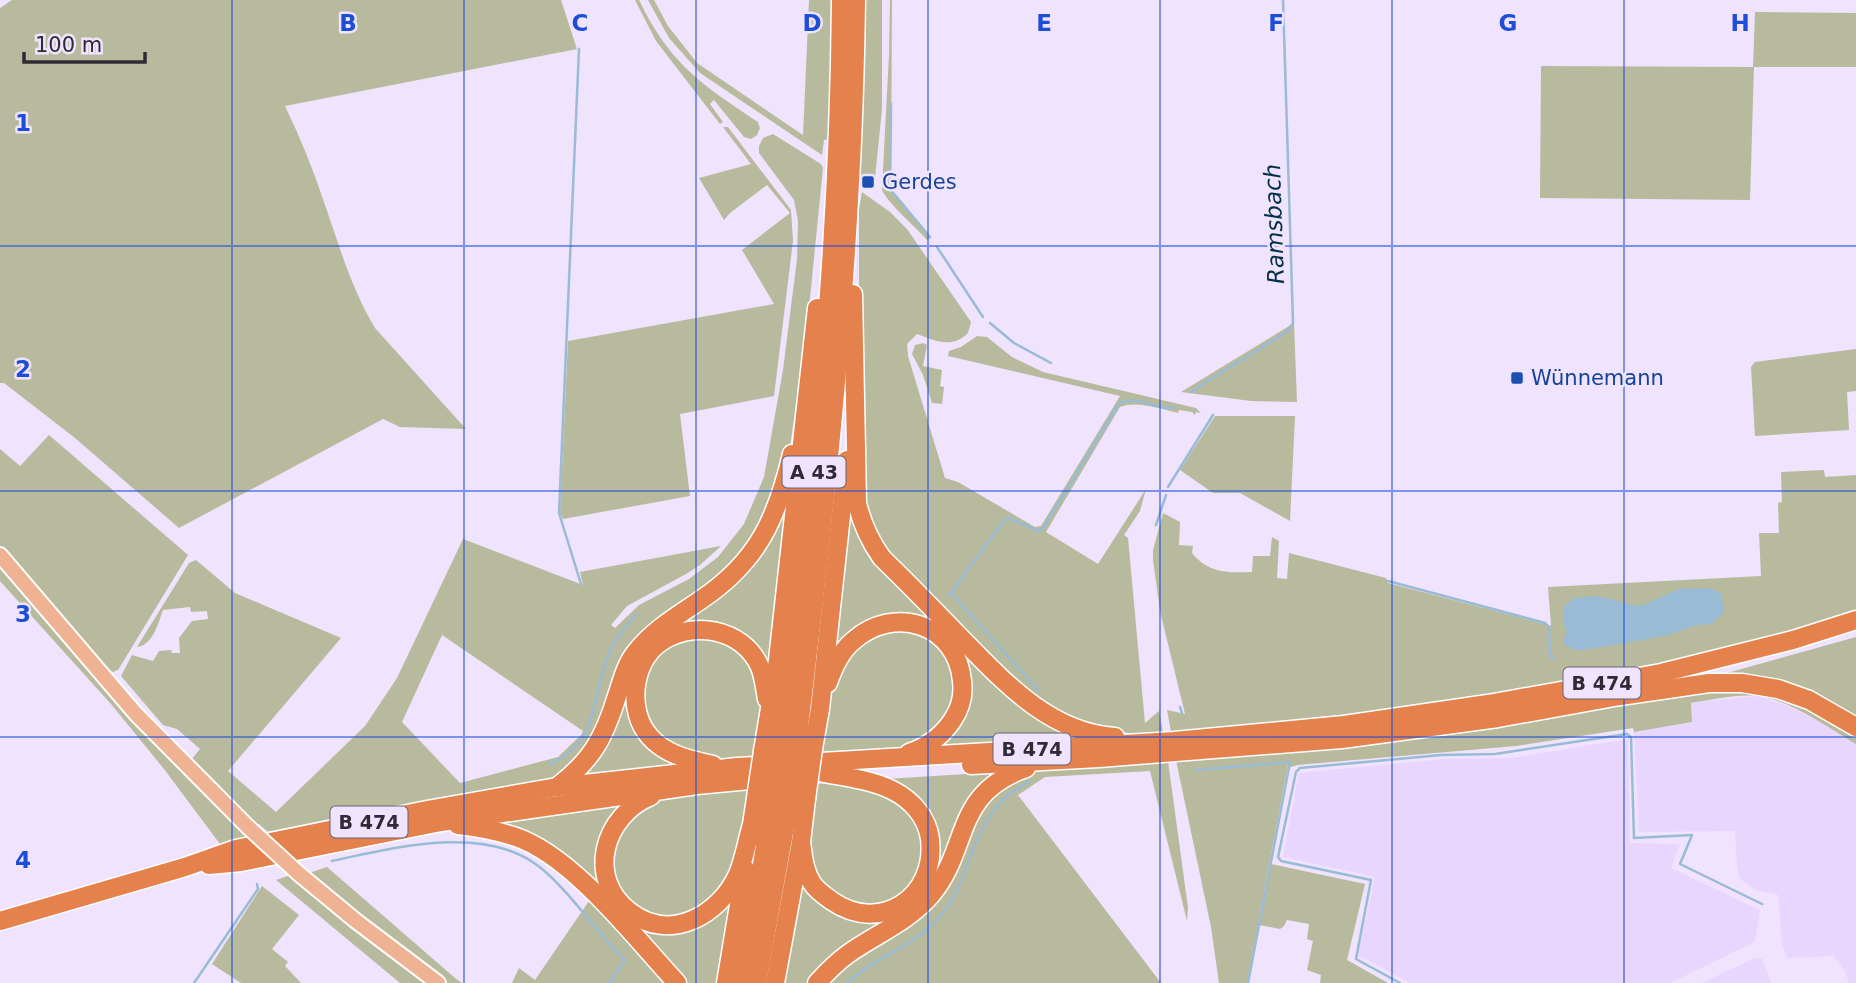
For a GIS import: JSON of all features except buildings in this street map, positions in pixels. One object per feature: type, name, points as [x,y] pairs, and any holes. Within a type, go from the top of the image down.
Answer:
[{"type":"highway","name":"A 43","points":[[841,0],[844,148]]},
{"type":"highway","name":"A 43","points":[[757,983],[827,489],[840,344],[842,171],[856,0]]},
{"type":"highway","points":[[842,195],[853,273],[857,503],[862,524],[882,558],[1010,689],[1030,704],[1052,717],[1102,737],[1174,741]]},
{"type":"highway","points":[[767,730],[778,660],[824,246],[842,195]]},
{"type":"highway","points":[[820,709],[854,377]]},
{"type":"highway","points":[[557,787],[588,759],[598,745],[627,669],[642,645],[659,628],[719,588],[735,574],[766,533],[776,511],[789,467],[806,396]]},
{"type":"highway","name":"B 474","points":[[0,921],[185,867],[236,849],[557,787],[737,767],[1174,741],[1344,725],[1488,704],[1661,673],[1793,640],[1856,620]]},
{"type":"highway","points":[[824,773],[873,782],[909,800],[921,814],[929,833],[932,854],[926,877],[916,894],[894,909],[870,914],[849,911],[812,885],[804,865],[801,842],[781,799],[788,751],[820,709],[830,678],[840,657],[852,641],[871,629],[890,622],[913,623],[930,629],[957,654],[964,694],[958,713],[933,742],[890,760]]},
{"type":"highway","points":[[737,767],[684,759],[663,748],[648,735],[638,715],[635,693],[637,677],[650,652],[673,635],[704,629],[725,634],[743,645],[759,665],[764,679],[767,730],[788,751]]},
{"type":"highway","name":"B 474","points":[[185,867],[241,862],[441,822],[697,785],[824,773],[1099,758],[1342,739],[1498,718],[1620,696],[1856,632]]},
{"type":"highway","points":[[1620,696],[1709,683],[1760,685],[1809,700],[1856,727]]},
{"type":"highway","points":[[817,983],[846,955],[916,911],[932,894],[968,816],[989,787],[1009,774],[1028,767],[1099,758]]},
{"type":"highway","points":[[697,785],[660,792],[638,801],[614,825],[606,843],[604,859],[608,880],[616,897],[629,911],[652,923],[678,925],[697,919],[713,909],[725,896],[738,873],[751,828],[781,799]]},
{"type":"highway","name":"A 43","points":[[742,983],[781,799]]},
{"type":"highway","points":[[441,822],[516,837],[552,856],[579,878],[677,983]]},
{"type":"highway","points":[[726,983],[751,828]]},
{"type":"highway","points":[[775,983],[801,842]]},
{"type":"main road","points":[[0,555],[136,715],[248,827],[356,921],[438,983]]},
{"type":"shaded area","points":[[1757,696],[1788,706],[1815,719],[1856,744],[1856,983],[1849,983],[1845,971],[1833,956],[1787,958],[1782,944],[1778,895],[1755,890],[1740,879],[1735,831],[1639,832],[1634,732],[1692,722],[1691,703]]},
{"type":"shaded area","points":[[1628,739],[1630,843],[1680,844],[1671,868],[1760,910],[1755,942],[1670,983],[1410,983],[1358,955],[1375,877],[1283,857],[1299,773],[1445,759],[1512,758]]},
{"type":"shaded area","points":[[1755,958],[1762,958],[1771,983],[1702,983]]},
{"type":"green space","points":[[12,0],[561,0],[577,49],[285,106],[311,165],[352,282],[375,328],[466,429],[400,427],[383,419],[179,528],[75,438],[4,383],[0,383],[0,8]]},
{"type":"green space","points":[[635,0],[639,0],[663,41],[689,71],[703,84],[758,122],[760,128],[757,135],[751,139],[744,137],[714,100],[710,104],[723,122],[720,124],[656,41]]},
{"type":"green space","points":[[648,0],[654,0],[668,26],[697,63],[803,135],[809,0],[882,0],[882,109],[875,178],[869,181],[861,179],[861,134],[824,140],[822,155],[700,73],[669,38]]},
{"type":"green space","points":[[890,0],[891,189],[931,238],[927,240],[894,207],[882,189]]},
{"type":"green space","points":[[1755,12],[1856,13],[1856,67],[1754,67],[1750,200],[1540,198],[1541,66],[1753,67]]},
{"type":"green space","points":[[723,127],[728,127],[791,210],[793,241],[774,396],[680,414],[690,496],[563,519],[560,513],[568,341],[774,304],[742,250],[790,213],[767,185],[724,220],[699,178],[751,164]]},
{"type":"green space","points":[[773,134],[821,164],[823,168],[806,338],[788,460],[782,479],[743,559],[658,623],[603,724],[578,763],[550,781],[268,832],[191,760],[200,749],[177,729],[163,725],[121,676],[132,655],[153,661],[159,651],[171,650],[172,653],[180,653],[179,638],[192,621],[208,619],[207,611],[191,612],[190,607],[163,610],[151,638],[137,647],[189,563],[196,560],[235,593],[341,638],[228,771],[276,812],[365,726],[397,678],[463,539],[583,585],[580,572],[721,546],[686,574],[627,606],[611,625],[615,628],[639,605],[689,579],[718,557],[744,524],[764,477],[783,370],[797,259],[798,221],[794,200],[759,153],[763,138]],"holes":[[[442,635],[583,731],[558,757],[460,783],[402,722]]]},
{"type":"green space","points":[[862,192],[890,212],[907,229],[971,322],[968,333],[956,341],[944,342],[917,334],[907,344],[908,356],[945,478],[958,482],[1035,527],[1041,526],[1120,396],[948,356],[949,351],[961,347],[977,336],[987,337],[1012,357],[1043,372],[1196,408],[1201,413],[1196,412],[1195,415],[1179,410],[1178,413],[1141,405],[1120,407],[1046,532],[1098,564],[1146,489],[1140,511],[1124,535],[1128,538],[1145,723],[1159,711],[1163,732],[1138,734],[1102,730],[1043,706],[893,562],[868,527],[859,414],[859,209]]},
{"type":"green space","points":[[1294,323],[1297,402],[1251,401],[1181,392]]},
{"type":"green space","points":[[915,345],[927,345],[923,366],[942,370],[942,404],[932,403],[923,375],[912,354]]},
{"type":"green space","points":[[1856,349],[1856,391],[1847,392],[1849,430],[1755,436],[1751,367],[1755,362]]},
{"type":"green space","points":[[1215,416],[1295,416],[1290,521],[1240,493],[1213,493],[1180,470]]},
{"type":"green space","points":[[49,435],[188,555],[118,670],[113,672],[102,669],[0,548],[0,449],[20,466]]},
{"type":"green space","points":[[1824,470],[1825,477],[1856,475],[1856,613],[1709,653],[1563,684],[1396,708],[1171,732],[1167,710],[1185,714],[1160,611],[1153,560],[1163,513],[1180,522],[1179,545],[1193,546],[1192,553],[1198,560],[1212,568],[1252,572],[1253,556],[1270,556],[1272,537],[1279,541],[1277,578],[1287,579],[1289,553],[1386,578],[1388,583],[1545,624],[1547,627],[1551,625],[1548,587],[1761,576],[1759,533],[1779,533],[1781,472]]},
{"type":"green space","points":[[849,478],[856,520],[1007,690],[1087,737],[937,747],[942,741],[965,662],[903,616],[830,665]]},
{"type":"green space","points":[[789,490],[769,673],[741,636],[655,641],[634,713],[691,765],[578,779],[646,646],[719,593]]},
{"type":"green space","points":[[0,561],[252,842],[223,848],[111,704],[0,581]]},
{"type":"green space","points":[[886,628],[930,635],[956,667],[953,711],[924,741],[899,749],[819,755],[824,717],[832,689],[852,649]]},
{"type":"green space","points":[[691,636],[726,640],[750,660],[763,700],[757,758],[722,758],[672,746],[658,734],[651,723],[643,697],[646,672],[652,660],[665,648]]},
{"type":"green space","points":[[1856,637],[1856,723],[1824,703],[1709,678]]},
{"type":"green space","points":[[1701,688],[1775,692],[1856,731],[1856,744],[1808,715],[1782,703],[1769,698],[1741,696],[1691,703],[1692,722],[1634,732],[1633,728],[1516,746],[1291,767],[1288,765],[1247,983],[1219,983],[1211,927],[1176,760]]},
{"type":"green space","points":[[1168,761],[1188,908],[1187,921],[1150,771],[1045,777],[1018,795],[1161,983],[823,983],[836,969],[905,924],[981,802],[1033,770]]},
{"type":"green space","points":[[999,772],[937,877],[813,983],[779,983],[799,869],[807,885],[887,916],[937,853],[885,779]]},
{"type":"green space","points":[[815,784],[873,788],[908,806],[926,840],[913,888],[880,907],[845,905],[818,881],[806,844]]},
{"type":"green space","points":[[750,790],[734,868],[711,903],[671,920],[641,913],[620,892],[611,870],[617,833],[647,804],[664,797]]},
{"type":"green space","points":[[628,802],[604,885],[665,930],[736,888],[720,983],[686,983],[580,873],[480,821]]},
{"type":"green space","points":[[1271,864],[1365,884],[1347,960],[1388,983],[1320,983],[1321,975],[1307,970],[1313,941],[1307,939],[1309,924],[1287,920],[1280,929],[1259,925]]},
{"type":"green space","points":[[327,867],[462,983],[445,983],[400,951],[306,874]]},
{"type":"green space","points":[[291,875],[430,983],[400,983],[276,880]]},
{"type":"green space","points":[[262,886],[299,915],[272,949],[288,962],[285,966],[301,983],[241,983],[212,964]]},
{"type":"green space","points":[[591,898],[672,983],[512,983],[519,968],[535,980]]},
{"type":"water","points":[[1710,588],[1721,593],[1724,612],[1713,623],[1668,635],[1578,651],[1563,644],[1567,628],[1564,625],[1563,608],[1574,598],[1597,596],[1636,606],[1678,589]]},
{"type":"waterway","name":"Ramsbach","points":[[1190,392],[1288,331],[1293,323],[1283,0]]},
{"type":"waterway","points":[[579,49],[559,513],[581,584]]},
{"type":"waterway","points":[[891,104],[890,189],[930,237]]},
{"type":"waterway","points":[[937,247],[983,317]]},
{"type":"waterway","points":[[990,323],[1014,343],[1051,363]]},
{"type":"waterway","name":"Ramsbach","points":[[948,594],[1004,520],[1008,518],[1039,531],[1044,527],[1118,405],[1138,401],[1161,407],[1175,407]]},
{"type":"waterway","points":[[1168,487],[1213,415]]},
{"type":"waterway","points":[[1156,525],[1166,495]]},
{"type":"waterway","points":[[1388,581],[1545,623],[1549,627],[1550,656],[1554,659]]},
{"type":"waterway","points":[[952,594],[1038,690]]},
{"type":"waterway","points":[[549,764],[566,755],[586,730],[611,649],[636,614]]},
{"type":"waterway","points":[[1180,707],[1182,713]]},
{"type":"waterway","points":[[1400,983],[1356,959],[1371,880],[1281,861],[1278,857],[1296,772],[1300,768],[1441,755],[1495,754],[1627,734],[1631,737],[1634,838],[1692,835],[1680,864],[1762,904]]},
{"type":"waterway","points":[[1195,770],[1290,762],[1248,983]]},
{"type":"waterway","points":[[847,983],[922,934],[943,913],[959,886],[990,815],[1007,796],[1030,781]]},
{"type":"waterway","points":[[332,861],[383,850],[439,843],[494,846],[519,854],[553,879],[625,960],[609,983]]},
{"type":"waterway","points":[[194,983],[258,889],[257,884]]},
{"type":"place","name":"Gerdes","points":[[868,182]]},
{"type":"place","name":"Wünnemann","points":[[1517,378]]}]
